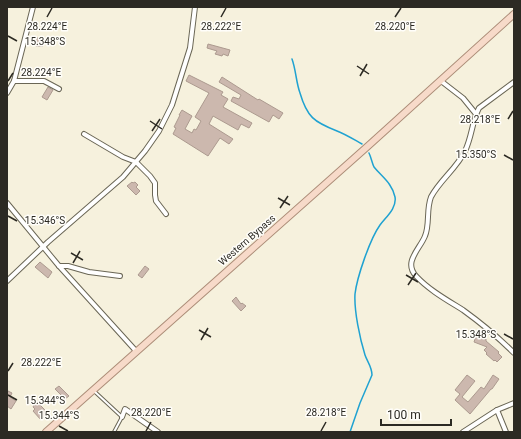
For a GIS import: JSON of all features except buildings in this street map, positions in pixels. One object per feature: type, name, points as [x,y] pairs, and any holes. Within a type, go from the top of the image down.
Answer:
[{"type":"main road","name":"Western Bypass","points":[[46,432],[441,81],[514,14]]},
{"type":"street","points":[[7,93],[14,81],[33,7]]},
{"type":"street","points":[[7,281],[96,199],[123,177],[159,130],[172,105],[190,48],[195,7]]},
{"type":"street","points":[[14,81],[44,81],[59,89]]},
{"type":"street","points":[[441,81],[463,98],[476,114]]},
{"type":"street","points":[[514,82],[479,108],[466,151],[444,178],[432,197],[428,208],[425,237],[412,260],[412,271],[428,287],[490,330],[514,353]]},
{"type":"street","points":[[84,134],[123,157],[136,162],[150,176],[155,184],[156,201],[166,214]]},
{"type":"street","points":[[7,204],[44,246],[59,266],[136,351]]},
{"type":"street","points":[[59,266],[68,266],[89,272],[120,276]]},
{"type":"street","points":[[463,432],[497,410],[514,403]]},
{"type":"street","points":[[122,417],[125,409],[158,432]]},
{"type":"street","points":[[497,410],[506,432]]},
{"type":"lane","points":[[94,390],[122,417],[114,432]]},
{"type":"waterway","points":[[292,59],[303,101],[312,118],[322,125],[362,144]]},
{"type":"waterway","points":[[350,432],[372,375],[363,348],[358,325],[355,308],[356,287],[364,258],[372,239],[380,225],[393,209],[395,201],[392,188],[374,167],[369,153]]}]
